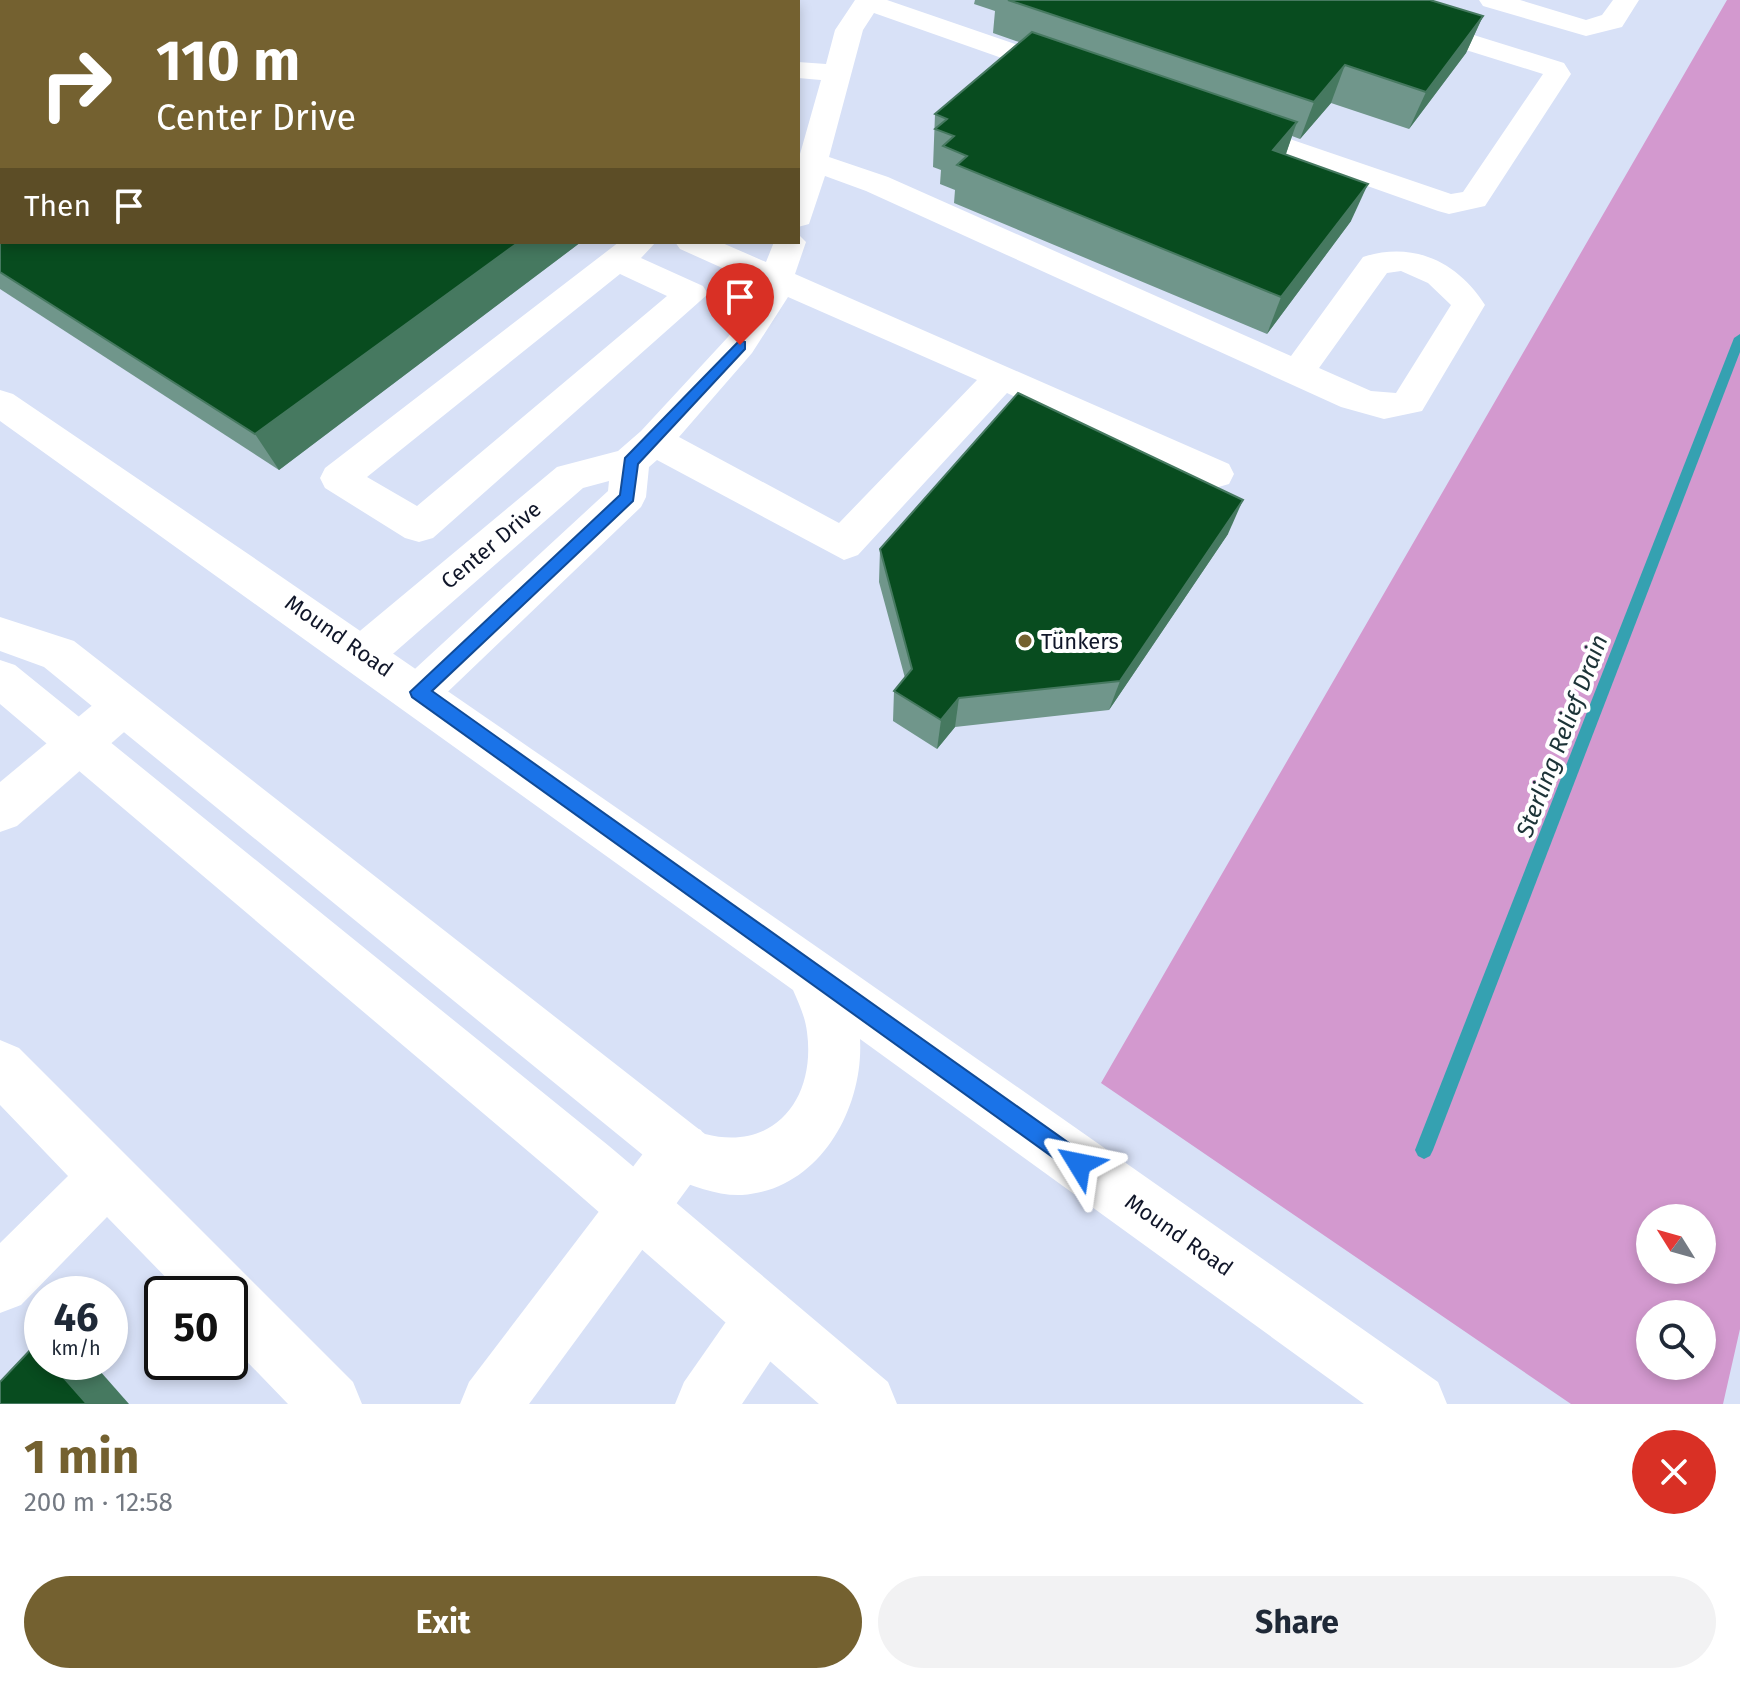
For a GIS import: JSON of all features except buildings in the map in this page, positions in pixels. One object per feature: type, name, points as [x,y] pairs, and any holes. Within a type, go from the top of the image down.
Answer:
[{"type":"main road","points":[[1210,121],[1449,204],[1474,199],[1557,74],[1554,69],[1334,0]]},
{"type":"main road","points":[[1492,0],[1586,28],[1612,21],[1626,0]]},
{"type":"main road","points":[[800,207],[849,30],[868,1],[1091,79]]},
{"type":"main road","points":[[1554,69],[1586,28]]},
{"type":"main road","points":[[800,70],[836,73]]},
{"type":"main road","points":[[813,162],[877,184],[1297,373],[1388,409],[1402,407],[1409,402],[1468,305],[1458,288],[1444,276],[1399,259],[1387,259],[1375,265],[1297,373]]},
{"type":"main road","points":[[695,244],[1002,376],[1215,474]]},
{"type":"main road","points":[[419,692],[627,497],[642,451],[740,345],[778,282],[789,244]]},
{"type":"main road","points":[[629,251],[691,294],[419,527],[339,478],[376,449],[629,251]]},
{"type":"main road","points":[[642,451],[844,544],[1002,376]]},
{"type":"main road","name":"Mound Road","points":[[0,403],[364,653],[813,977],[1416,1404]]},
{"type":"main road","name":"Center Drive","points":[[364,653],[571,477],[642,451]]},
{"type":"main road","points":[[0,634],[59,654],[690,1157],[719,1166],[752,1166],[798,1140],[818,1116],[830,1091],[836,1063],[834,1034],[813,977]]},
{"type":"main road","points":[[0,678],[765,1317],[834,1393]]},
{"type":"main road","points":[[0,811],[123,706]]},
{"type":"main road","points":[[0,1067],[205,1276]]},
{"type":"main road","points":[[491,1404],[681,1150]]},
{"type":"main road","points":[[0,1284],[108,1176]]},
{"type":"main road","points":[[706,1404],[765,1317]]},
{"type":"main road","points":[[248,1319],[331,1404]]},
{"type":"shaded area","name":"Sterling Relief Drain","points":[[1727,0],[1740,0],[1740,1329],[1723,1404],[1571,1404],[1101,1083]]},
{"type":"waterway","name":"Sterling Relief Drain","points":[[1424,1150],[1740,338]]},
{"type":"place","name":"Tünkers","points":[[1025,641]]},
{"type":"route","points":[[740,345],[654,441],[630,462],[627,497],[419,692],[813,977],[1079,1164]]}]
